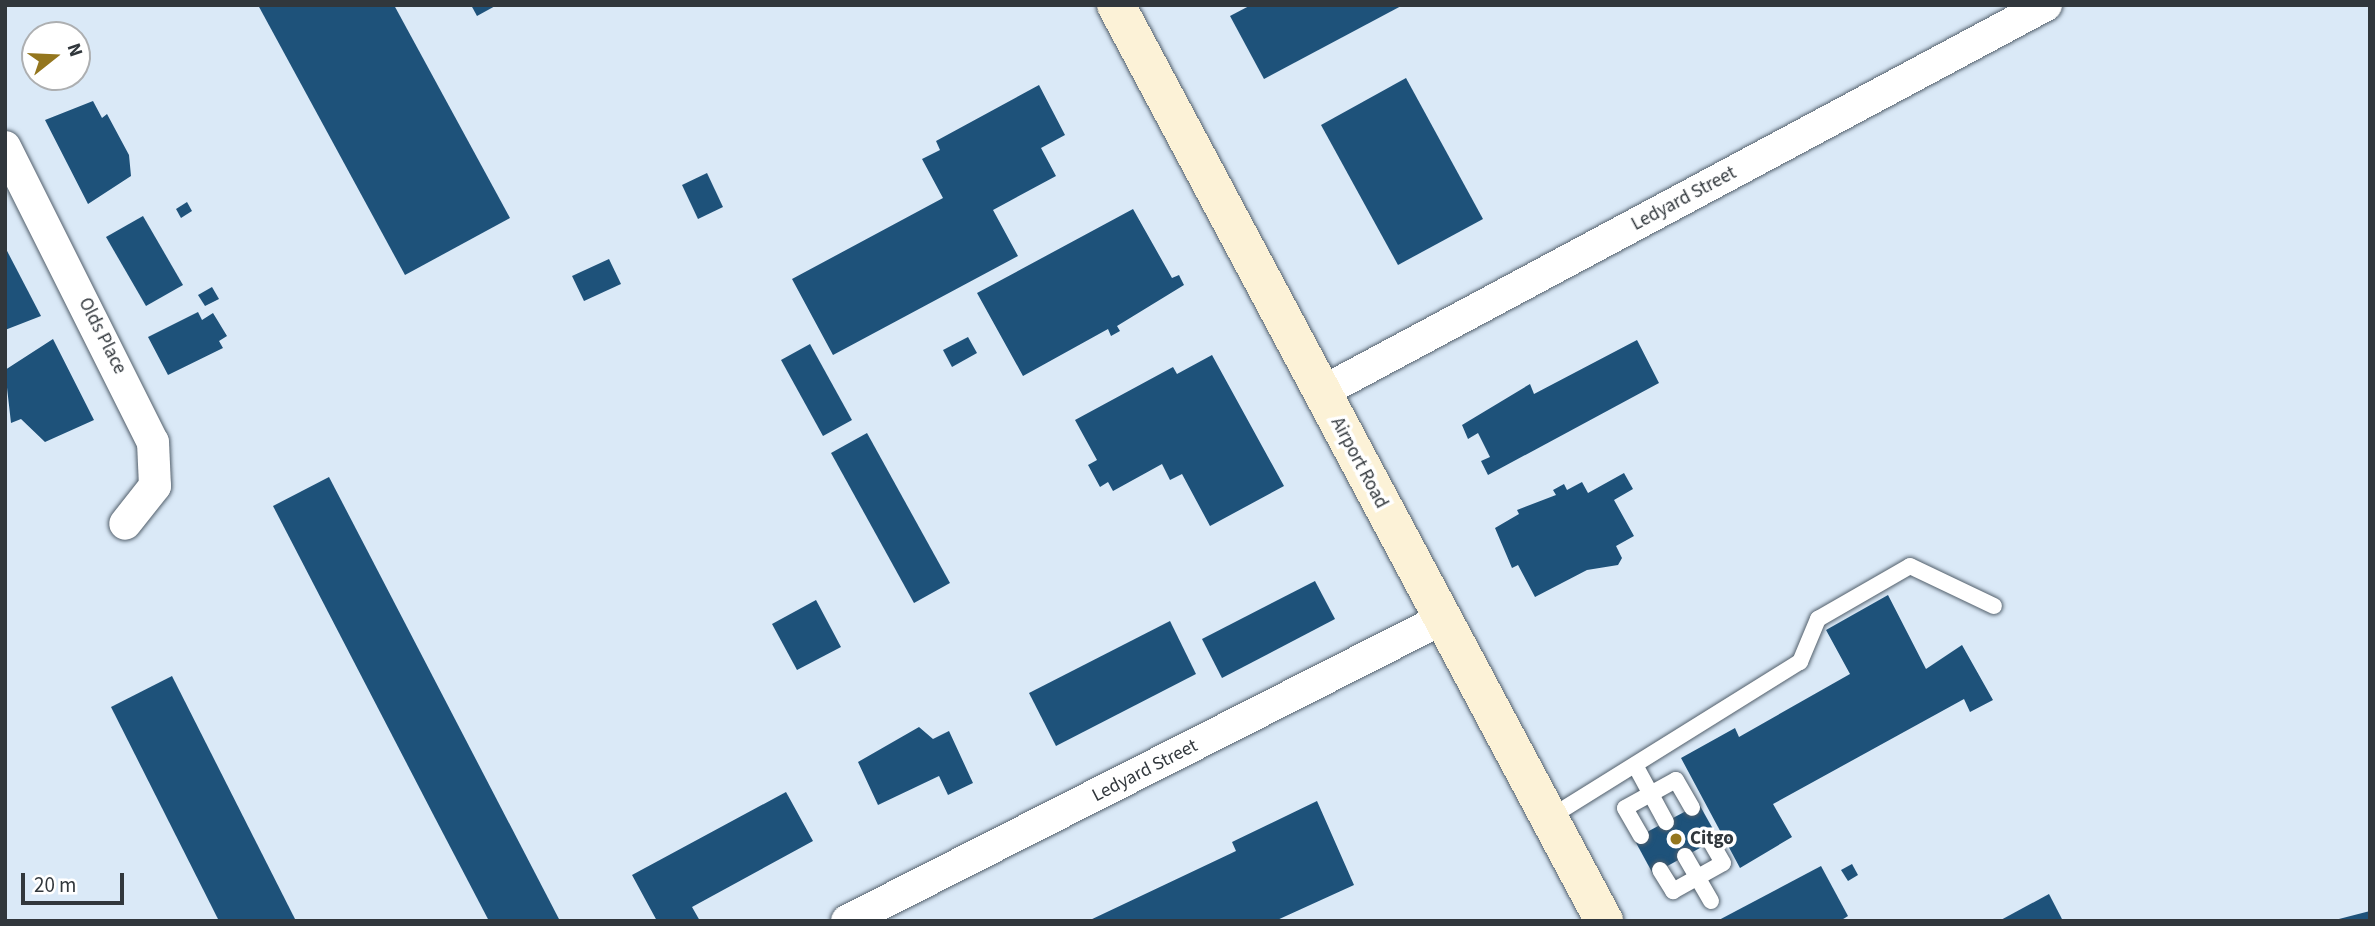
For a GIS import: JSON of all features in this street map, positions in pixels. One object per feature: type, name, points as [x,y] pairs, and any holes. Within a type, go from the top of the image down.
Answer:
[{"type":"main road","name":"Airport Road","points":[[1116,5],[1604,921]]},
{"type":"street","name":"Ledyard Street","points":[[1322,391],[2046,5]]},
{"type":"street","name":"Olds Place","points":[[5,147],[151,434],[156,482],[146,505],[125,524]]},
{"type":"street","name":"Ledyard Street","points":[[847,921],[1442,619]]},
{"type":"lane","points":[[1549,818],[1800,662],[1818,619],[1910,566],[1994,606]]},
{"type":"lane","points":[[1635,765],[1666,822]]},
{"type":"lane","points":[[1641,836],[1625,808],[1676,780],[1692,808]]},
{"type":"lane","points":[[1660,870],[1673,891],[1723,863],[1711,842]]},
{"type":"lane","points":[[1685,856],[1711,901]]},
{"type":"building","points":[[258,5],[394,5],[510,218],[405,275]]},
{"type":"building","points":[[471,5],[497,5],[477,16]]},
{"type":"building","points":[[1251,5],[1403,5],[1264,79],[1230,16]]},
{"type":"building","points":[[1406,78],[1483,219],[1398,265],[1321,125]]},
{"type":"building","points":[[1039,85],[1065,135],[1041,148],[1056,176],[993,210],[1018,256],[833,355],[792,279],[943,198],[922,159],[940,150],[936,141]]},
{"type":"building","points":[[93,101],[102,118],[107,114],[129,155],[131,176],[88,204],[45,120]]},
{"type":"building","points":[[707,173],[723,207],[698,219],[682,185]]},
{"type":"building","points":[[187,202],[192,211],[181,218],[176,209]]},
{"type":"building","points":[[1133,209],[1172,278],[1179,275],[1184,285],[1117,326],[1120,331],[1111,336],[1108,329],[1023,376],[977,293]]},
{"type":"building","points":[[143,216],[183,285],[146,306],[106,237]]},
{"type":"building","points":[[5,247],[41,316],[5,330]]},
{"type":"building","points":[[609,259],[621,284],[584,301],[572,276]]},
{"type":"building","points":[[212,287],[219,299],[205,306],[198,295]]},
{"type":"building","points":[[198,312],[202,320],[213,313],[227,336],[219,341],[223,348],[168,375],[148,337]]},
{"type":"building","points":[[968,337],[977,353],[952,367],[943,350]]},
{"type":"building","points":[[53,339],[94,420],[45,442],[21,419],[11,423],[5,370]]},
{"type":"building","points":[[1637,340],[1659,383],[1488,475],[1481,461],[1490,457],[1478,433],[1468,439],[1462,425],[1530,384],[1534,394]]},
{"type":"building","points":[[810,344],[852,420],[823,436],[781,360]]},
{"type":"building","points":[[1212,355],[1284,486],[1210,526],[1182,474],[1170,480],[1162,464],[1113,491],[1108,482],[1100,487],[1088,465],[1097,460],[1075,420],[1173,367],[1177,374]]},
{"type":"building","points":[[867,433],[950,583],[914,603],[831,453]]},
{"type":"building","points":[[1624,473],[1633,489],[1614,500],[1634,536],[1616,546],[1622,558],[1618,565],[1587,570],[1535,597],[1518,565],[1512,568],[1495,528],[1519,514],[1517,510],[1556,495],[1553,490],[1564,484],[1567,490],[1582,482],[1588,493]]},
{"type":"building","points":[[329,477],[560,921],[489,921],[434,816],[273,506]]},
{"type":"building","points":[[1315,581],[1335,619],[1222,678],[1202,639]]},
{"type":"building","points":[[1888,595],[1926,669],[1962,645],[1993,700],[1970,712],[1964,699],[1773,804],[1792,837],[1740,868],[1681,758],[1735,728],[1739,737],[1850,674],[1826,630]]},
{"type":"building","points":[[816,600],[841,647],[797,670],[772,624]]},
{"type":"building","points":[[1170,621],[1196,674],[1056,746],[1029,693]]},
{"type":"building","points":[[172,676],[296,921],[219,921],[111,707]]},
{"type":"building","points":[[919,727],[933,739],[949,731],[973,783],[948,795],[939,776],[878,805],[858,762]]},
{"type":"building","points":[[786,792],[813,841],[692,907],[700,921],[657,921],[632,875]]},
{"type":"building","points":[[1317,801],[1354,885],[1275,921],[1088,921],[1236,851],[1232,842]]},
{"type":"building","name":"Citgo","points":[[1699,804],[1718,838],[1653,874],[1634,839]]},
{"type":"building","points":[[1852,864],[1858,875],[1848,881],[1841,870]]},
{"type":"building","points":[[1821,866],[1848,916],[1840,921],[1717,921]]},
{"type":"building","points":[[2049,894],[2063,921],[1999,921]]},
{"type":"building","points":[[2370,911],[2370,921],[2335,921],[2335,920]]},
{"type":"place","name":"Citgo","points":[[1676,839]]}]
